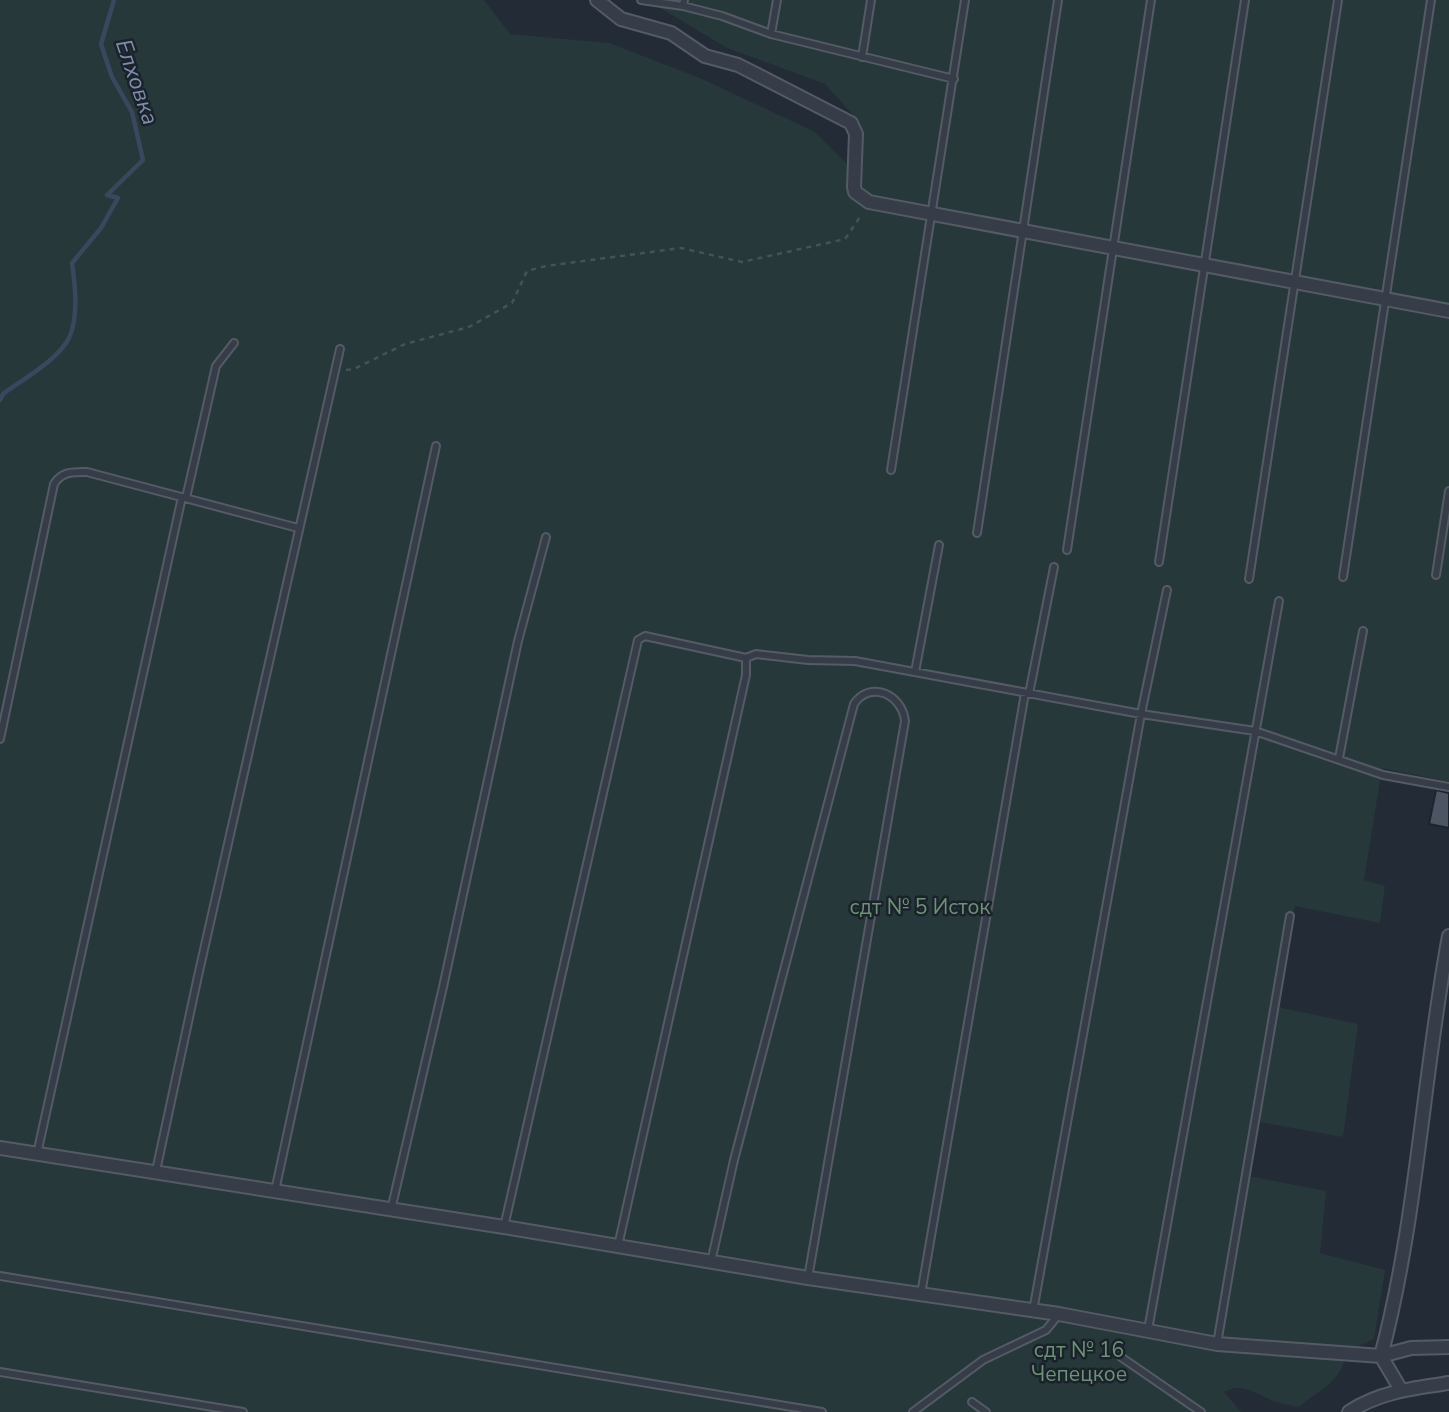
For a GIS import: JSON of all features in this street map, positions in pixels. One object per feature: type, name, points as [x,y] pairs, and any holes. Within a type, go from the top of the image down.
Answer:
[{"type":"street","points":[[597,0],[621,19],[671,33],[705,57],[738,65],[851,123],[856,134],[853,187],[855,192],[869,202],[1449,311]]},
{"type":"street","points":[[1401,1390],[1381,1356],[1391,1319],[1442,1010],[1449,936]]},
{"type":"street","points":[[0,1148],[920,1296],[1059,1314],[1217,1344],[1381,1356],[1411,1348],[1449,1347]]},
{"type":"street","points":[[1349,1412],[1369,1401],[1401,1390],[1449,1382]]},
{"type":"lane","points":[[641,0],[684,3],[771,34],[954,79]]},
{"type":"lane","points":[[771,34],[777,0]]},
{"type":"lane","points":[[862,57],[871,0]]},
{"type":"lane","points":[[891,470],[965,0]]},
{"type":"lane","points":[[977,533],[1058,0]]},
{"type":"lane","points":[[1067,550],[1151,0]]},
{"type":"lane","points":[[1159,562],[1245,0]]},
{"type":"lane","points":[[1249,579],[1338,0]]},
{"type":"lane","points":[[1343,577],[1431,0]]},
{"type":"lane","points":[[37,1154],[184,497],[216,366],[234,343]]},
{"type":"lane","points":[[156,1171],[340,349]]},
{"type":"lane","points":[[275,1191],[436,446]]},
{"type":"lane","points":[[0,739],[54,484],[58,478],[64,474],[87,472],[298,528]]},
{"type":"lane","points":[[1436,575],[1449,491]]},
{"type":"lane","points":[[390,1210],[443,987],[518,641],[546,537]]},
{"type":"lane","points":[[915,672],[939,545]]},
{"type":"lane","points":[[920,1296],[1027,693],[1054,566]]},
{"type":"lane","points":[[1033,1312],[1142,713],[1167,590]]},
{"type":"lane","points":[[1148,1330],[1279,601]]},
{"type":"lane","points":[[1339,758],[1363,631]]},
{"type":"lane","points":[[504,1227],[638,640],[645,636],[746,658],[756,654],[808,660],[855,660],[1027,693],[1255,731],[1383,775],[1449,787]]},
{"type":"lane","points":[[618,1246],[746,675],[746,658]]},
{"type":"lane","points":[[711,1262],[734,1160],[854,704],[859,697],[874,692],[899,701],[904,710],[905,721],[808,1278]]},
{"type":"lane","points":[[1217,1344],[1290,916]]},
{"type":"lane","points":[[0,1276],[821,1412]]},
{"type":"lane","points":[[913,1412],[983,1360],[1046,1330],[1059,1314]]},
{"type":"lane","points":[[1118,1355],[1201,1412]]},
{"type":"lane","points":[[0,1372],[243,1412]]},
{"type":"lane","points":[[972,1402],[986,1412]]},
{"type":"path","points":[[335,372],[354,369],[405,344],[469,327],[512,303],[527,271],[546,266],[681,248],[742,262],[845,239],[869,202]]},
{"type":"green space","points":[[0,0],[484,0],[510,34],[609,43],[700,78],[815,132],[857,174],[861,124],[825,84],[727,48],[647,0],[1449,0],[1449,782],[1382,768],[1364,880],[1385,886],[1380,923],[1295,906],[1278,1007],[1358,1024],[1343,1137],[1254,1121],[1248,1176],[1326,1191],[1320,1253],[1385,1270],[1374,1339],[1344,1353],[1341,1370],[1329,1384],[1299,1407],[1274,1401],[1242,1388],[1224,1392],[1241,1412],[0,1412]]},
{"type":"building","points":[[1436,790],[1449,793],[1449,828],[1429,824]]},
{"type":"waterway","name":"Елховка","points":[[0,400],[3,394],[57,354],[69,338],[75,311],[72,263],[101,228],[118,198],[107,195],[143,160],[132,112],[112,77],[101,44],[114,0]]},
{"type":"park label","name":"сдт № 5 Исток","points":[[920,907]]},
{"type":"park label","name":"сдт № 16 Чепецкое","points":[[1079,1362]]}]
